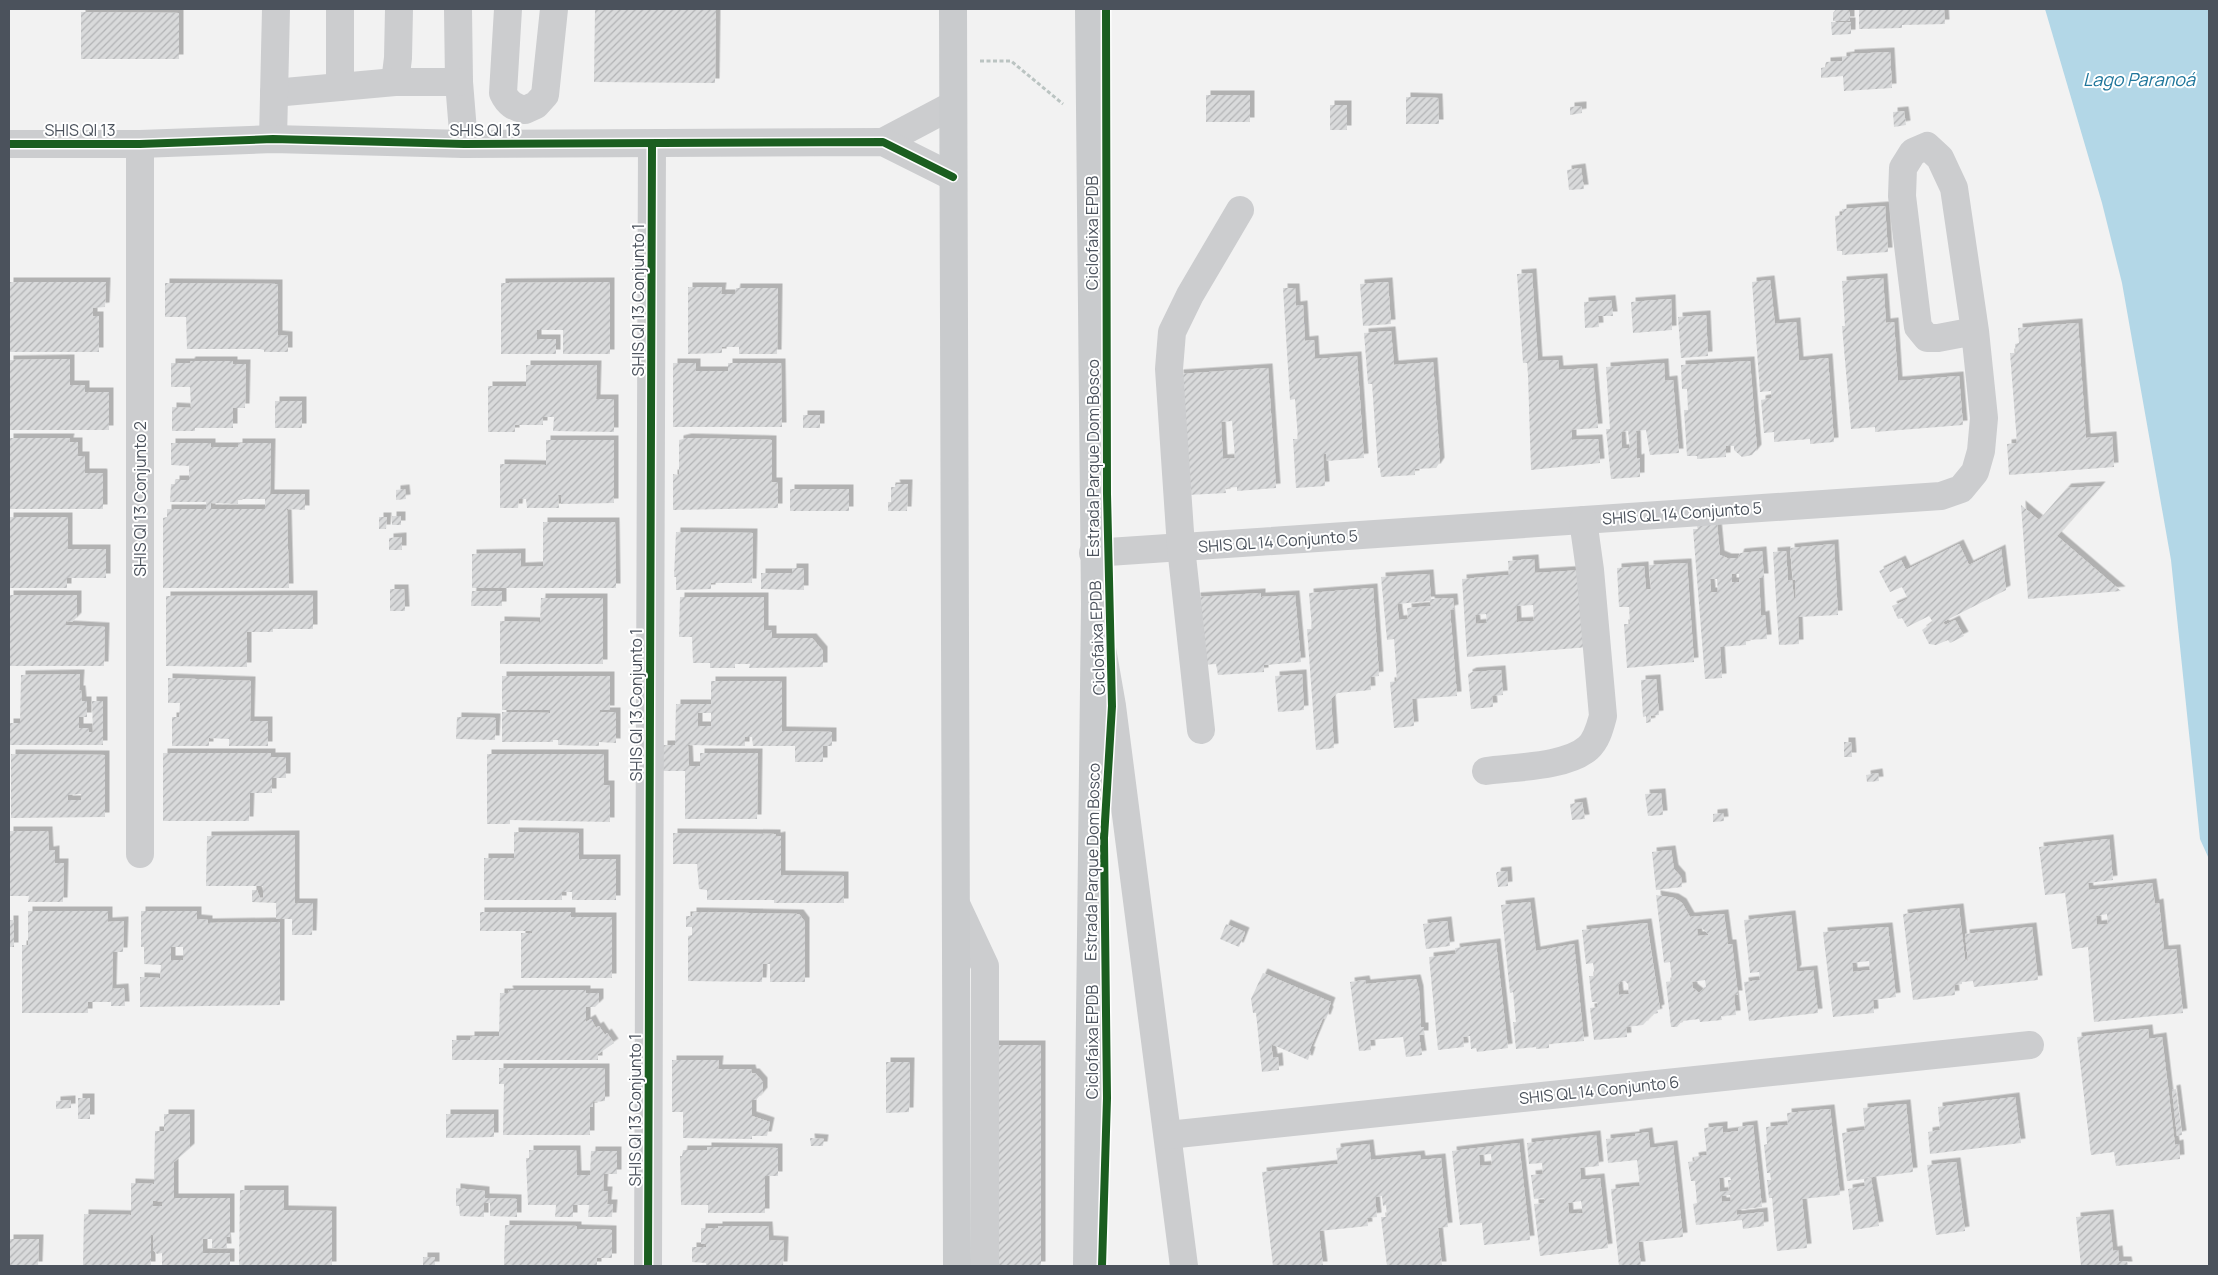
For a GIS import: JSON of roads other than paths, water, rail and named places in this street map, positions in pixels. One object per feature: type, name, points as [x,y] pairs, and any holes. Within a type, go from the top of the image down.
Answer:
[{"type":"main road","points":[[953,9],[957,1266]]},
{"type":"main road","name":"Estrada Parque Dom Bosco","points":[[1087,1266],[1095,604],[1089,9]]},
{"type":"street","points":[[273,139],[276,9]]},
{"type":"street","points":[[340,9],[340,86]]},
{"type":"street","points":[[395,82],[398,58],[399,9]]},
{"type":"street","points":[[458,9],[464,144]]},
{"type":"street","points":[[508,9],[503,93],[506,100],[514,107],[525,110],[536,105],[545,95],[554,9]]},
{"type":"street","points":[[274,93],[395,82],[460,82]]},
{"type":"street","name":"SHIS QI 13","points":[[883,142],[953,105]]},
{"type":"street","name":"SHIS QI 13","points":[[9,144],[140,144],[273,139],[464,144],[883,142],[953,177]]},
{"type":"street","name":"SHIS QI 13 Conjunto 2","points":[[140,144],[140,854]]},
{"type":"street","name":"SHIS QI 13 Conjunto 1","points":[[648,1266],[652,144]]},
{"type":"street","name":"SHIS QL 14 Conjunto 5","points":[[1093,553],[1941,496],[1961,489],[1975,472],[1981,451],[1984,418],[1975,331],[1954,188],[1940,158],[1927,146],[1913,152],[1903,168],[1902,196],[1918,327],[1927,338],[1938,338],[1975,331]]},
{"type":"street","points":[[1201,730],[1181,547],[1169,369],[1172,332],[1190,295],[1240,210]]},
{"type":"street","points":[[1486,771],[1566,760],[1588,748],[1599,732],[1603,716],[1590,570],[1583,520]]},
{"type":"street","points":[[1095,604],[1112,706],[1184,1266]]},
{"type":"street","points":[[956,904],[985,966],[985,1266]]},
{"type":"street","name":"SHIS QL 14 Conjunto 6","points":[[1168,1135],[2030,1045]]},
{"type":"water","name":"Lago Paranoá","points":[[2045,9],[2209,9],[2209,859],[2200,839],[2171,560],[2122,283],[2102,203]]}]
